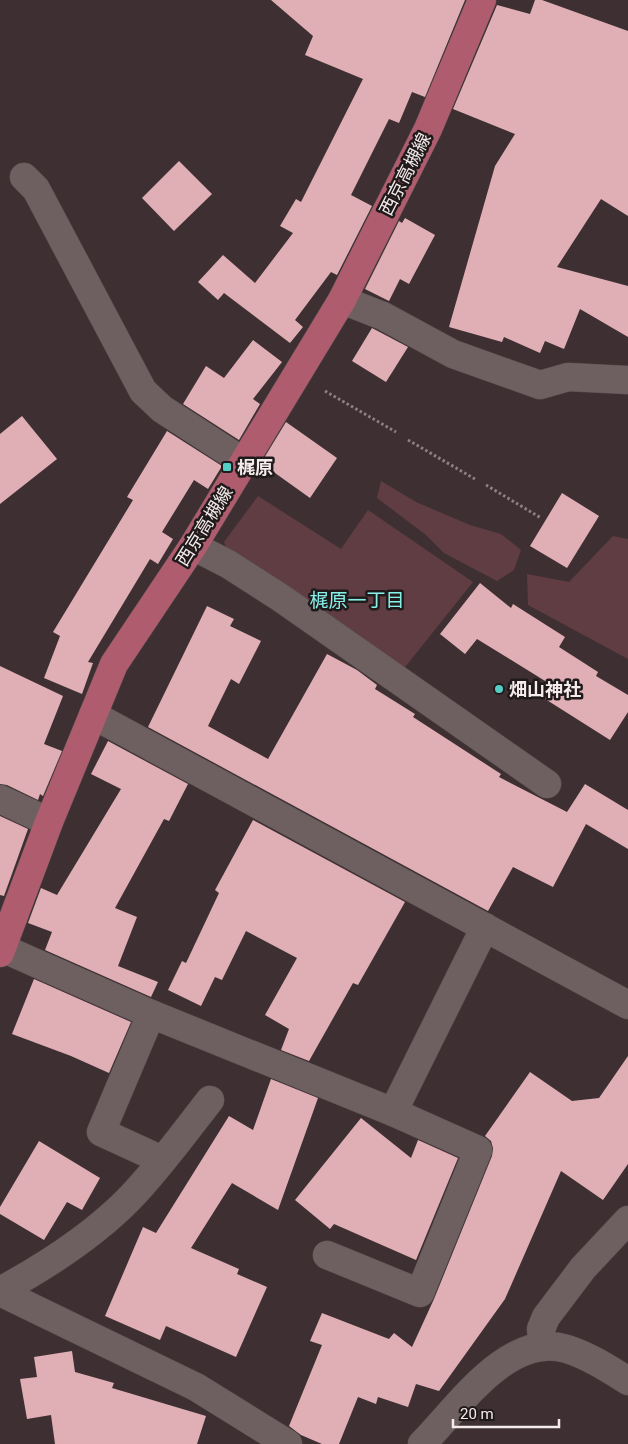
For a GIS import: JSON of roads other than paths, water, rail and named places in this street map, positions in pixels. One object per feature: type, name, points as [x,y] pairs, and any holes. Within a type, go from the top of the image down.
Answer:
[{"type":"main road","name":"西京高槻線","points":[[1,951],[49,822],[114,664],[193,546],[342,300],[428,129],[482,0]]},
{"type":"street","points":[[24,177],[36,189],[143,392],[162,409],[244,462]]},
{"type":"street","points":[[342,300],[383,316],[453,354],[540,385],[568,376],[628,380]]},
{"type":"street","points":[[193,546],[228,564],[281,598],[547,784]]},
{"type":"street","points":[[92,715],[628,1005]]},
{"type":"street","points":[[0,799],[49,822]]},
{"type":"street","points":[[393,1112],[485,927]]},
{"type":"street","points":[[1,951],[393,1112],[478,1150],[416,1302],[326,1254]]},
{"type":"street","points":[[151,1014],[101,1132],[162,1160]]},
{"type":"street","points":[[0,1292],[72,1246],[131,1198],[210,1100]]},
{"type":"street","points":[[543,1347],[541,1329],[546,1317],[583,1268],[628,1220]]},
{"type":"street","points":[[0,1292],[196,1387],[288,1444]]},
{"type":"street","points":[[422,1444],[473,1389],[497,1367],[523,1351],[543,1347],[566,1349],[594,1360],[628,1381]]},
{"type":"place","name":"梶原","points":[[227,467]]},
{"type":"place","name":"畑山神社","points":[[499,689]]},
{"type":"district","name":"梶原一丁目","points":[[357,600]]}]
